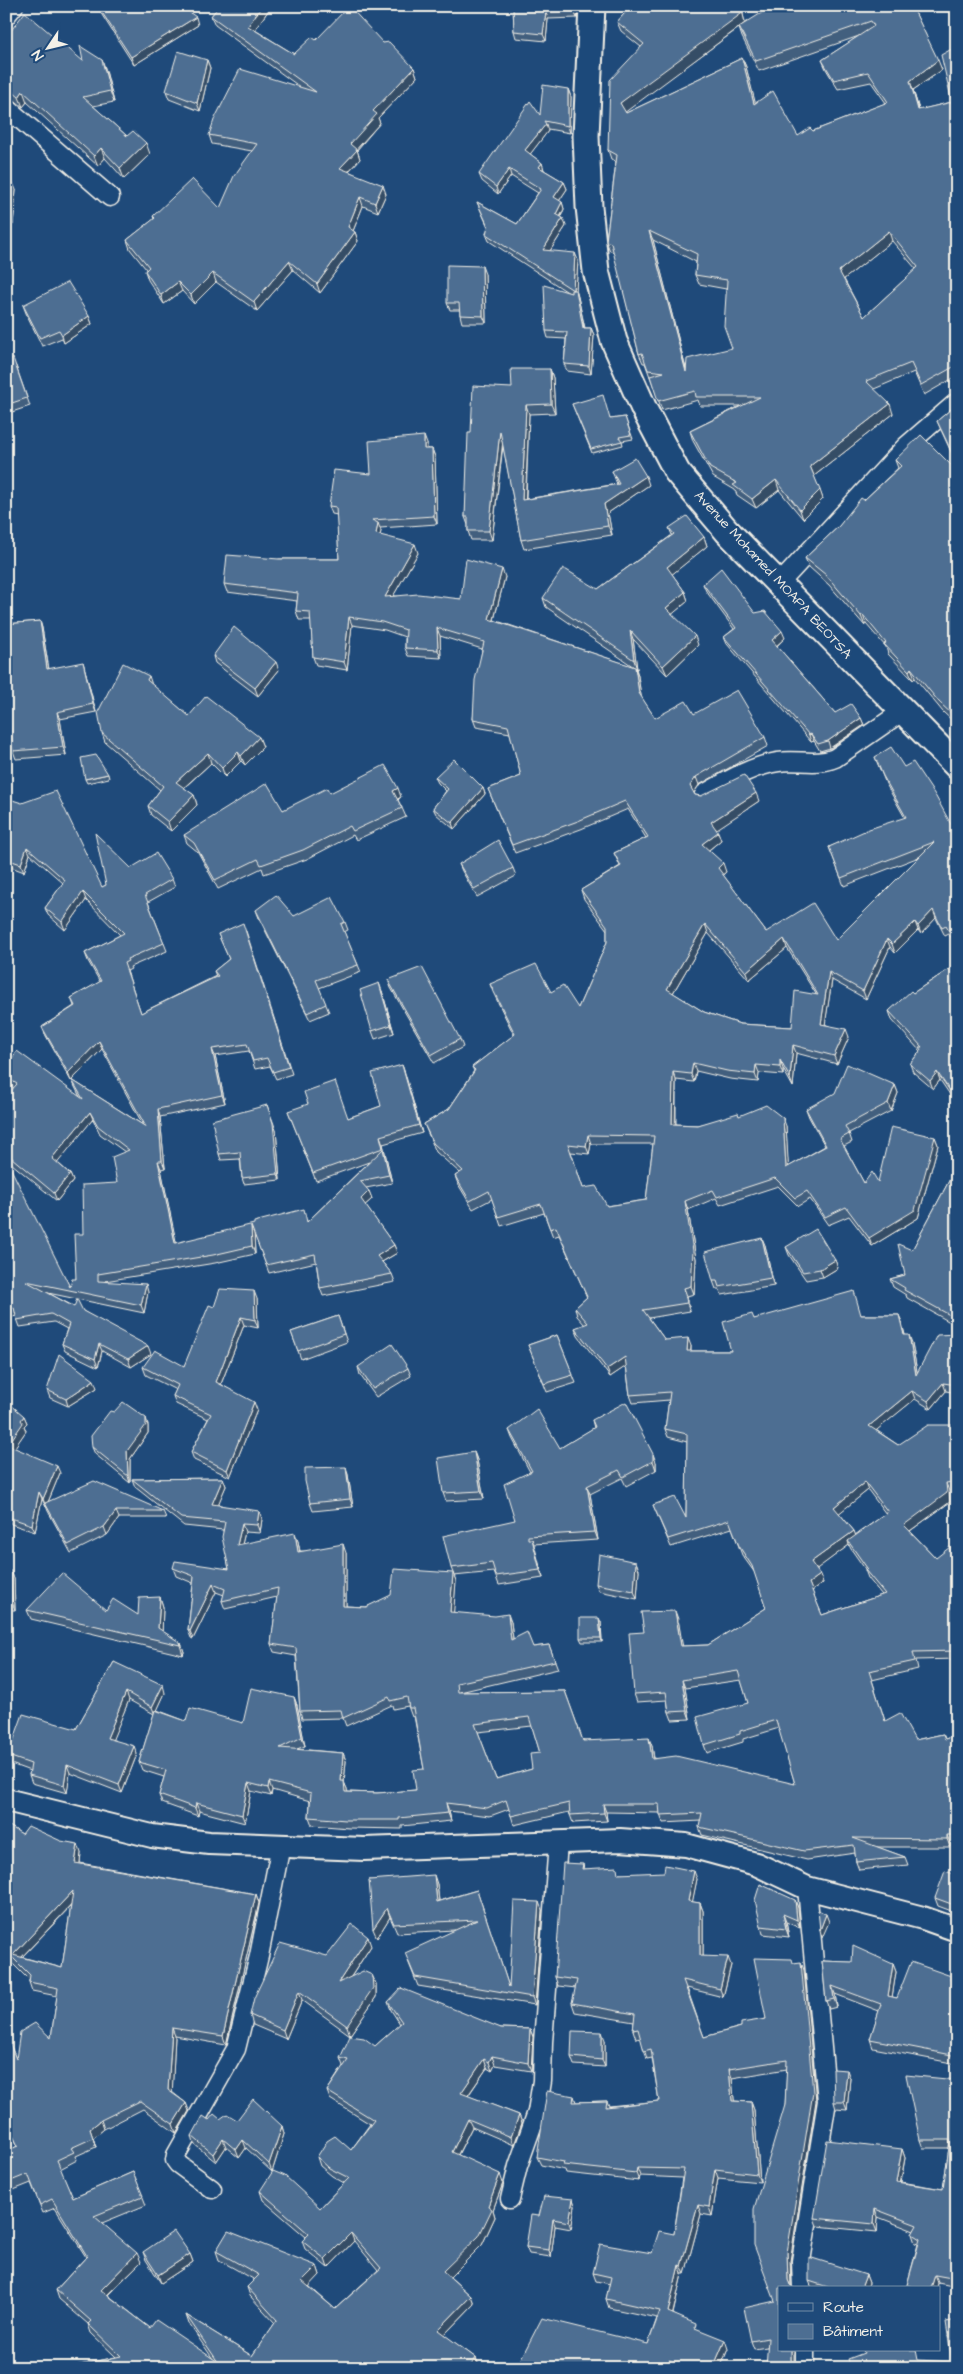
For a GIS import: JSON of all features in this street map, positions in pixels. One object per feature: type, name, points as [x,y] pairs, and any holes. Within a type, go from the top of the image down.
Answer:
[{"type":"main road","name":"Avenue Mohamed MOAPA BEOTSA","points":[[592,6],[586,136],[589,207],[596,271],[614,340],[644,409],[678,472],[727,530],[957,766]]},
{"type":"street","points":[[6,16],[14,6]]},
{"type":"street","points":[[6,107],[110,197]]},
{"type":"street","points":[[779,584],[905,447],[957,402]]},
{"type":"street","points":[[704,794],[725,782],[762,766],[800,761],[824,763],[835,758],[903,711]]},
{"type":"street","points":[[6,1800],[152,1836],[210,1843],[364,1850],[620,1840],[686,1845],[756,1864],[807,1888],[923,1918],[957,1930]]},
{"type":"street","points":[[510,2199],[518,2166],[537,2112],[542,2081],[544,2023],[558,1843]]},
{"type":"street","points":[[212,2189],[178,2164],[175,2160],[176,2155],[236,2049],[259,1956],[281,1845]]},
{"type":"street","points":[[802,2286],[801,2261],[827,2101],[807,1888]]},
{"type":"street","points":[[805,2352],[805,2368]]},
{"type":"building","points":[[101,6],[181,6],[196,17],[131,57],[99,8]]},
{"type":"building","points":[[219,6],[262,6],[248,26],[294,54],[312,37],[316,40],[349,6],[383,43],[389,42],[414,68],[373,111],[377,114],[350,144],[357,150],[340,168],[383,185],[375,203],[360,197],[348,227],[355,232],[317,284],[289,261],[254,302],[213,273],[191,295],[178,282],[161,295],[145,271],[149,267],[127,240],[155,218],[153,216],[192,179],[220,208],[234,176],[257,144],[209,135],[214,120],[240,69],[316,92],[211,16]]},
{"type":"building","points":[[513,6],[575,6],[574,11],[546,12],[543,34],[514,31]]},
{"type":"building","points":[[631,6],[740,6],[741,14],[620,103],[626,113],[742,58],[754,104],[773,91],[798,136],[810,128],[813,131],[888,102],[868,72],[834,80],[822,60],[874,26],[871,21],[756,61],[739,27],[771,6],[912,6],[938,60],[910,81],[918,110],[952,102],[941,55],[957,46],[957,365],[921,385],[911,363],[866,381],[890,404],[810,466],[820,490],[800,510],[776,480],[752,499],[733,485],[737,483],[710,468],[690,431],[760,397],[696,397],[695,391],[658,401],[650,376],[664,372],[648,370],[642,353],[639,354],[611,243],[606,241],[617,155],[608,150],[610,80],[644,44],[617,22]],"holes":[[[649,231],[697,254],[695,275],[727,280],[724,326],[732,348],[687,359],[686,372]],[[889,231],[918,267],[864,317],[839,271]]]},
{"type":"building","points":[[25,12],[83,61],[80,46],[102,60],[110,91],[83,97],[127,136],[133,131],[146,143],[120,168],[101,148],[94,156],[23,91],[19,97],[6,86],[6,37]]},
{"type":"building","points":[[178,51],[207,60],[197,103],[166,91]]},
{"type":"building","points":[[543,85],[568,89],[568,126],[544,121],[546,124],[525,150],[542,163],[539,167],[564,182],[554,197],[562,202],[556,214],[563,218],[543,250],[575,253],[573,290],[486,234],[488,226],[477,202],[517,224],[541,189],[509,169],[496,187],[479,174],[530,101],[540,115]]},
{"type":"building","points":[[6,183],[13,183],[10,217],[6,217]]},
{"type":"building","points":[[447,265],[482,266],[483,316],[460,315],[459,303],[447,303]]},
{"type":"building","points":[[68,282],[89,316],[62,335],[59,330],[40,338],[23,305]]},
{"type":"building","points":[[544,285],[571,293],[571,290],[576,290],[583,328],[591,328],[589,366],[564,364],[567,332],[546,331]]},
{"type":"building","points":[[13,358],[27,398],[6,405],[6,361]]},
{"type":"building","points":[[511,369],[550,369],[551,404],[526,405],[522,500],[619,484],[612,471],[635,458],[646,476],[604,504],[608,526],[521,540],[500,431],[489,531],[468,531],[468,517],[465,517],[468,433],[471,433],[473,386],[512,388]]},
{"type":"building","points":[[603,395],[610,419],[625,417],[631,435],[619,437],[622,441],[591,449],[572,404]]},
{"type":"building","points":[[957,404],[957,463],[937,421]]},
{"type":"building","points":[[921,435],[957,471],[957,719],[939,702],[911,668],[909,671],[884,644],[886,643],[863,615],[861,616],[826,575],[805,558],[839,526],[861,498],[864,500],[901,466],[895,460]]},
{"type":"building","points":[[424,436],[424,449],[432,449],[434,516],[372,520],[378,523],[376,534],[415,544],[385,597],[418,594],[461,599],[466,559],[502,569],[489,619],[635,667],[639,693],[655,718],[686,701],[694,714],[737,690],[765,737],[696,777],[690,786],[695,795],[701,796],[744,775],[756,793],[711,822],[718,832],[702,844],[723,863],[718,868],[766,932],[813,903],[836,940],[934,842],[841,878],[829,847],[869,829],[906,817],[883,776],[875,757],[891,747],[904,767],[913,762],[935,795],[953,828],[957,827],[957,945],[946,926],[942,928],[933,910],[918,926],[915,922],[892,944],[887,939],[863,991],[829,972],[821,1024],[846,1029],[834,1056],[793,1045],[790,1078],[780,1060],[780,1067],[756,1065],[755,1074],[727,1071],[693,1063],[691,1074],[673,1072],[672,1124],[698,1125],[738,1113],[739,1116],[766,1105],[783,1118],[786,1168],[826,1146],[806,1109],[835,1093],[847,1064],[895,1085],[888,1103],[845,1126],[849,1134],[840,1139],[864,1183],[872,1172],[878,1182],[891,1127],[935,1137],[915,1210],[869,1238],[846,1207],[825,1217],[807,1191],[795,1198],[775,1178],[717,1197],[713,1190],[685,1201],[693,1251],[691,1286],[684,1288],[687,1303],[643,1310],[665,1340],[688,1338],[687,1351],[731,1351],[723,1322],[752,1314],[754,1319],[854,1291],[861,1315],[899,1315],[904,1335],[909,1335],[916,1375],[937,1335],[957,1334],[957,1385],[943,1383],[928,1401],[912,1391],[869,1426],[898,1445],[928,1425],[957,1425],[957,1494],[953,1482],[946,1483],[947,1493],[904,1525],[936,1558],[950,1547],[955,1627],[957,1627],[957,1651],[913,1652],[915,1661],[869,1671],[885,1721],[900,1713],[915,1740],[943,1734],[945,1739],[957,1735],[957,1835],[947,1835],[947,1839],[853,1838],[905,1857],[856,1862],[854,1845],[804,1851],[699,1827],[702,1813],[660,1815],[659,1804],[603,1804],[604,1813],[570,1815],[569,1803],[511,1816],[506,1800],[487,1808],[446,1803],[448,1813],[399,1818],[399,1820],[346,1820],[309,1817],[311,1793],[269,1782],[268,1788],[248,1783],[242,1815],[196,1803],[195,1808],[159,1795],[166,1770],[139,1762],[155,1710],[186,1721],[190,1708],[243,1723],[251,1688],[294,1697],[302,1737],[280,1748],[343,1753],[341,1781],[344,1781],[345,1792],[377,1793],[416,1790],[413,1770],[424,1769],[413,1708],[409,1708],[407,1697],[390,1701],[389,1697],[343,1718],[341,1710],[300,1711],[296,1648],[271,1644],[278,1588],[222,1601],[225,1589],[213,1584],[190,1631],[188,1630],[194,1576],[173,1568],[175,1561],[229,1569],[222,1537],[225,1522],[181,1518],[132,1479],[223,1478],[212,1504],[259,1511],[257,1525],[242,1524],[237,1545],[295,1533],[298,1552],[343,1544],[343,1606],[366,1607],[391,1595],[394,1569],[453,1573],[450,1612],[495,1616],[508,1614],[511,1640],[527,1632],[533,1647],[549,1645],[555,1661],[457,1683],[458,1692],[565,1691],[583,1741],[649,1738],[652,1759],[676,1756],[795,1784],[776,1720],[704,1745],[697,1717],[748,1703],[738,1671],[682,1680],[687,1711],[669,1712],[666,1692],[634,1694],[629,1633],[644,1632],[641,1612],[675,1611],[681,1646],[708,1645],[766,1608],[752,1566],[739,1546],[729,1520],[668,1539],[653,1505],[675,1497],[686,1518],[687,1434],[665,1429],[670,1392],[630,1395],[625,1357],[607,1369],[575,1328],[588,1323],[575,1308],[587,1297],[556,1227],[550,1229],[541,1204],[498,1217],[489,1191],[470,1201],[455,1176],[463,1171],[433,1143],[424,1124],[449,1109],[475,1070],[472,1067],[515,1034],[490,984],[536,964],[551,992],[563,985],[578,1008],[607,942],[607,926],[581,890],[621,866],[614,853],[648,837],[625,801],[578,821],[512,845],[488,789],[521,776],[508,726],[473,719],[475,680],[484,642],[437,628],[438,650],[405,648],[406,630],[382,622],[349,617],[344,662],[313,657],[310,612],[296,611],[298,593],[224,584],[227,555],[279,559],[339,559],[336,507],[329,506],[334,470],[371,474],[369,441]],"holes":[[[705,924],[746,972],[784,939],[818,995],[795,991],[792,1027],[740,1024],[704,1012],[667,989]],[[588,1135],[654,1136],[646,1200],[607,1206],[596,1186],[583,1188],[568,1144],[586,1146]],[[865,1482],[888,1512],[848,1541],[867,1568],[865,1570],[885,1594],[822,1615],[809,1583],[820,1575],[811,1562],[854,1531],[834,1507]],[[529,1717],[540,1753],[530,1754],[532,1769],[496,1779],[475,1724]]]},
{"type":"building","points":[[687,516],[704,537],[667,567],[685,592],[666,608],[695,636],[663,666],[630,630],[634,660],[543,598],[563,568],[598,589],[674,534],[669,528]]},
{"type":"building","points":[[721,568],[755,613],[765,611],[782,631],[772,640],[835,713],[851,704],[861,718],[828,741],[818,744],[811,734],[809,735],[724,637],[736,628],[703,584]]},
{"type":"building","points":[[40,621],[47,669],[83,662],[93,704],[57,712],[63,747],[13,751],[10,722],[6,722],[6,624]]},
{"type":"building","points":[[234,627],[276,662],[255,688],[213,656]]},
{"type":"building","points":[[123,663],[149,676],[147,680],[189,716],[206,696],[259,737],[241,756],[238,752],[222,768],[208,753],[176,782],[194,795],[168,822],[148,806],[163,786],[102,733],[98,712]]},
{"type":"building","points":[[96,755],[108,774],[85,779],[81,758]]},
{"type":"building","points":[[454,759],[483,788],[452,823],[433,808],[448,789],[435,777]]},
{"type":"building","points":[[385,765],[398,788],[393,791],[402,808],[353,831],[350,826],[303,850],[261,865],[258,859],[215,880],[194,843],[184,835],[267,783],[283,810],[327,788],[330,793]]},
{"type":"building","points":[[56,791],[102,887],[106,885],[95,833],[131,868],[156,853],[172,879],[145,895],[164,943],[127,959],[128,961],[124,963],[141,1013],[218,976],[214,971],[229,959],[218,934],[243,923],[289,1067],[273,1072],[267,1058],[253,1061],[247,1044],[212,1049],[222,1095],[158,1109],[162,1161],[158,1161],[175,1243],[254,1224],[254,1222],[304,1209],[307,1222],[383,1149],[389,1175],[360,1181],[369,1191],[361,1199],[394,1245],[377,1256],[392,1274],[320,1288],[315,1254],[266,1265],[251,1226],[252,1246],[213,1255],[98,1274],[98,1281],[146,1284],[141,1305],[26,1281],[74,1307],[77,1299],[83,1311],[148,1346],[128,1359],[99,1344],[95,1359],[62,1344],[69,1324],[51,1314],[17,1320],[14,1308],[6,1310],[6,1172],[11,1169],[70,1287],[72,1279],[76,1279],[74,1234],[83,1234],[82,1185],[117,1183],[112,1157],[129,1150],[98,1126],[90,1112],[52,1158],[70,1174],[54,1193],[6,1153],[6,1096],[17,1084],[6,1077],[6,1067],[17,1051],[83,1099],[72,1080],[146,1127],[99,1041],[68,1073],[42,1027],[75,1006],[71,998],[101,981],[85,953],[124,933],[83,892],[62,922],[45,908],[65,880],[27,847],[21,864],[6,859],[6,798],[22,803]]},
{"type":"building","points":[[498,840],[513,868],[474,889],[459,864]]},
{"type":"building","points":[[276,895],[294,916],[332,897],[345,922],[341,924],[358,965],[316,980],[326,1004],[307,1013],[256,910]]},
{"type":"building","points":[[957,964],[957,1101],[937,1072],[930,1081],[910,1064],[921,1050],[919,1047],[922,1047],[889,1011],[911,991],[913,993]]},
{"type":"building","points":[[422,967],[460,1039],[431,1055],[388,980]]},
{"type":"building","points":[[379,983],[391,1025],[372,1031],[360,990]]},
{"type":"building","points":[[402,1065],[419,1125],[380,1136],[383,1148],[313,1173],[288,1111],[308,1104],[304,1092],[335,1081],[348,1118],[381,1106],[372,1073]]},
{"type":"building","points":[[267,1105],[273,1123],[278,1174],[242,1178],[240,1152],[219,1154],[212,1120]]},
{"type":"building","points":[[957,1166],[957,1319],[904,1290],[905,1288],[890,1279],[905,1275],[898,1244],[912,1250]]},
{"type":"building","points":[[816,1229],[835,1260],[820,1269],[803,1272],[786,1247]]},
{"type":"building","points":[[762,1238],[771,1278],[719,1287],[717,1281],[713,1281],[705,1252]]},
{"type":"building","points":[[220,1289],[254,1291],[255,1320],[241,1317],[216,1382],[254,1402],[227,1470],[191,1452],[211,1414],[173,1396],[178,1385],[143,1367],[155,1350],[184,1366],[209,1305],[214,1307]]},
{"type":"building","points":[[338,1316],[344,1334],[298,1351],[291,1332]]},
{"type":"building","points":[[557,1335],[573,1375],[544,1384],[528,1345]]},
{"type":"building","points":[[392,1344],[408,1368],[373,1389],[358,1367]]},
{"type":"building","points":[[59,1354],[94,1380],[66,1399],[47,1390]]},
{"type":"building","points":[[123,1402],[146,1418],[146,1425],[127,1451],[128,1476],[92,1447],[91,1436],[110,1411],[114,1412]]},
{"type":"building","points":[[626,1402],[653,1454],[653,1461],[623,1477],[619,1470],[587,1486],[595,1532],[528,1536],[528,1539],[532,1539],[540,1570],[496,1576],[492,1563],[451,1568],[443,1536],[515,1520],[504,1484],[532,1471],[509,1430],[537,1409],[560,1448],[595,1427],[592,1420]]},
{"type":"building","points":[[9,1403],[24,1416],[21,1420],[23,1423],[8,1445],[57,1466],[43,1499],[39,1492],[32,1525],[8,1517],[11,1501],[6,1500],[6,1406]]},
{"type":"building","points":[[474,1452],[481,1491],[443,1493],[438,1458]]},
{"type":"building","points":[[346,1467],[350,1499],[310,1503],[305,1481],[305,1468]]},
{"type":"building","points":[[94,1481],[163,1511],[116,1511],[104,1527],[68,1545],[45,1503]]},
{"type":"building","points":[[599,1554],[636,1562],[634,1591],[596,1584]]},
{"type":"building","points":[[6,1571],[11,1571],[12,1602],[6,1602]]},
{"type":"building","points":[[62,1573],[106,1610],[113,1599],[138,1615],[139,1598],[160,1597],[158,1628],[181,1643],[180,1645],[27,1610]]},
{"type":"building","points":[[580,1618],[599,1618],[601,1638],[580,1638]]},
{"type":"building","points":[[114,1662],[163,1685],[152,1707],[126,1692],[107,1738],[134,1746],[119,1785],[67,1765],[64,1785],[29,1775],[31,1764],[8,1756],[23,1714],[76,1729]]},
{"type":"building","points":[[6,1824],[22,1834],[28,1826],[61,1841],[78,1844],[75,1863],[256,1894],[223,2036],[172,2028],[168,2090],[186,2103],[173,2124],[140,2101],[101,2120],[90,2129],[93,2138],[71,2148],[74,2152],[57,2160],[73,2198],[133,2172],[143,2196],[94,2216],[137,2253],[101,2290],[150,2328],[156,2320],[218,2362],[186,2315],[252,2356],[277,2320],[247,2287],[259,2275],[216,2251],[228,2231],[317,2266],[302,2281],[335,2309],[381,2268],[351,2233],[325,2259],[302,2241],[309,2234],[260,2191],[273,2171],[285,2176],[320,2208],[349,2178],[329,2168],[317,2157],[327,2141],[335,2136],[351,2150],[374,2120],[327,2091],[348,2060],[340,2058],[350,2036],[364,2038],[375,2046],[402,2022],[388,2002],[401,1988],[501,2028],[530,2029],[528,2063],[492,2056],[489,2062],[484,2059],[461,2093],[519,2115],[511,2137],[468,2119],[452,2152],[500,2174],[488,2206],[492,2209],[479,2236],[443,2271],[471,2296],[438,2330],[476,2358],[469,2368],[66,2368],[121,2356],[88,2324],[91,2321],[56,2290],[87,2256],[52,2199],[40,2205],[28,2174],[6,2183],[6,2151],[18,2146],[6,2121],[6,2034],[16,2059],[20,2032],[35,2023],[51,2038],[58,1988],[29,1982],[30,1975],[6,1951]],"holes":[[[73,1891],[62,1968],[13,1955]]]},
{"type":"building","points":[[563,1863],[583,1864],[582,1869],[617,1867],[618,1874],[664,1872],[665,1865],[694,1871],[688,1901],[700,1903],[700,1956],[728,1957],[720,1989],[683,1980],[704,2037],[741,2027],[741,2023],[766,2019],[754,1958],[792,1959],[793,1963],[801,1962],[813,2092],[787,2253],[788,2280],[791,2286],[778,2286],[778,2352],[791,2352],[791,2360],[796,2368],[766,2368],[768,2338],[751,2341],[744,2308],[775,2301],[754,2245],[754,2209],[785,2105],[787,2060],[729,2069],[732,2101],[751,2102],[757,2174],[715,2169],[709,2207],[698,2205],[681,2266],[679,2265],[668,2312],[696,2324],[695,2328],[725,2340],[713,2368],[689,2368],[669,2360],[666,2368],[516,2368],[542,2318],[648,2344],[660,2311],[606,2299],[611,2277],[593,2273],[600,2244],[652,2253],[659,2231],[674,2234],[684,2169],[637,2168],[636,2173],[563,2165],[564,2162],[537,2157],[547,2091],[574,2096],[573,2102],[607,2101],[606,2107],[659,2101],[651,2049],[644,2051],[638,2029],[633,2030],[635,2014],[572,2003],[577,1980],[555,1977]]},
{"type":"building","points":[[945,1871],[957,1875],[957,1906],[935,1898]]},
{"type":"building","points":[[434,1875],[437,1902],[477,1890],[509,1987],[514,1901],[539,1902],[532,1997],[415,1977],[405,1953],[477,1920],[394,1924],[387,1908],[373,1929],[369,1880]]},
{"type":"building","points":[[760,1884],[795,1900],[797,1920],[783,1914],[786,1929],[761,1926],[755,1900]]},
{"type":"building","points":[[818,1910],[826,1914],[820,1930]]},
{"type":"building","points":[[352,1924],[368,1937],[338,1983],[363,1971],[372,1975],[373,1988],[347,2026],[299,1991],[283,2030],[250,2015],[254,1998],[280,1943],[327,1956]]},
{"type":"building","points":[[853,1946],[893,1964],[888,1996],[897,1998],[911,1962],[951,1976],[950,1980],[957,1982],[957,2056],[870,2039],[881,2004],[832,1986],[834,1999],[826,2001],[822,1961],[852,1962]]},
{"type":"building","points":[[572,2031],[602,2032],[602,2060],[571,2057]]},
{"type":"building","points":[[833,2069],[847,2070],[844,2102],[834,2102]]},
{"type":"building","points":[[906,2075],[957,2080],[957,2279],[935,2275],[932,2286],[907,2285],[920,2239],[912,2234],[917,2225],[875,2209],[874,2224],[814,2218],[827,2140],[902,2149],[896,2182],[943,2189],[950,2140],[920,2140]]},
{"type":"building","points":[[253,2099],[282,2126],[269,2164],[243,2140],[236,2150],[223,2139],[213,2154],[192,2136],[203,2116],[209,2120],[214,2114],[220,2119],[227,2114],[237,2120]]},
{"type":"building","points":[[544,2196],[573,2199],[569,2222],[553,2219],[549,2250],[526,2247],[531,2215],[539,2216]]},
{"type":"building","points":[[174,2231],[190,2254],[158,2275],[143,2252]]},
{"type":"building","points":[[809,2257],[866,2275],[862,2286],[825,2286],[809,2281]]},
{"type":"building","points":[[957,2320],[957,2368],[851,2368],[848,2359],[864,2352],[916,2352],[918,2360],[952,2362],[946,2322]]}]
